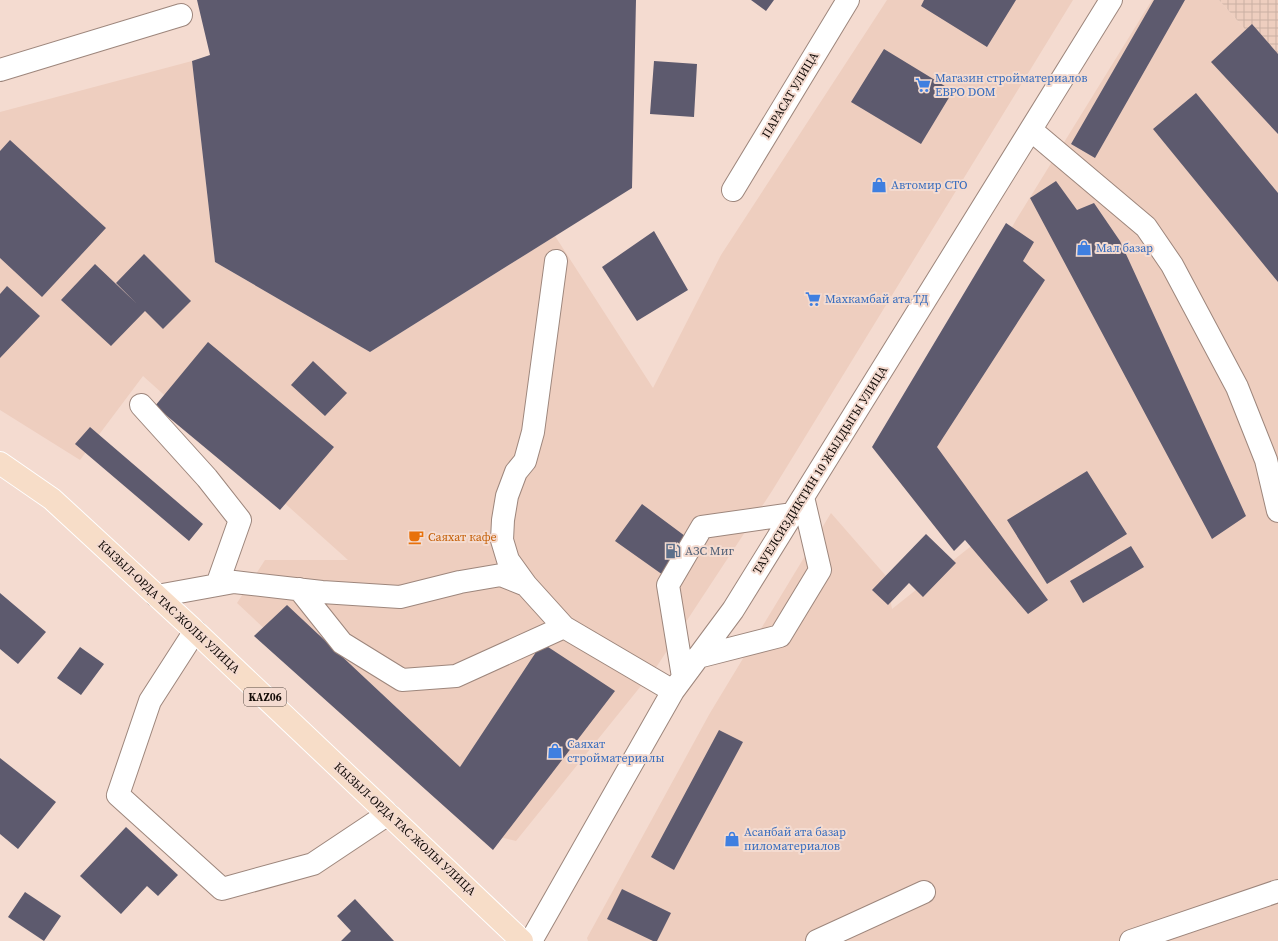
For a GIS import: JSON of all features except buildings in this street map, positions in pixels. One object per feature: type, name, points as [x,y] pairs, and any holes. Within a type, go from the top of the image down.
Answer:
[{"type":"main road","name":"КЫЗЫЛ-ОРДА ТАС ЖОЛЫ УЛИЦА","points":[[0,463],[52,499],[195,631],[522,941]]},
{"type":"street","name":"ПАРАСАТ УЛИЦА","points":[[733,190],[848,0]]},
{"type":"street","name":"ТАУЕЛСИЗДИКТИН 10 ЖЫЛДЫГЫ УЛИЦА","points":[[530,941],[678,684],[733,610],[1111,0]]},
{"type":"street","points":[[0,70],[180,15]]},
{"type":"street","points":[[1031,130],[1146,227],[1172,265],[1237,387],[1266,460],[1278,510]]},
{"type":"street","points":[[556,261],[533,432],[525,461],[516,472],[507,496],[503,520],[502,540],[508,560],[526,585],[564,627],[678,684]]},
{"type":"street","points":[[141,405],[207,478],[240,520],[217,585]]},
{"type":"street","points":[[678,684],[668,585],[702,528],[798,506],[820,570],[780,636],[698,656]]},
{"type":"street","points":[[157,596],[234,582],[400,597],[460,582],[501,575],[526,585]]},
{"type":"street","points":[[299,589],[342,643],[402,680],[456,676],[564,627]]},
{"type":"street","points":[[195,631],[150,701],[118,795],[222,890],[313,864],[388,814]]},
{"type":"street","points":[[817,941],[924,892]]},
{"type":"street","points":[[1131,941],[1278,892]]},
{"type":"shaded area","points":[[887,0],[1073,0],[772,491],[657,666],[516,841],[483,833],[237,603],[265,560],[348,560],[143,376],[80,460],[0,410],[0,112],[192,61],[215,262],[370,352],[555,236],[653,388],[721,255]]},
{"type":"shaded area","points":[[1152,0],[1219,0],[1278,66],[1278,941],[588,941],[587,938],[710,713],[831,513],[886,576],[892,609],[975,543],[886,456],[1016,220]]},
{"type":"shaded area","points":[[1219,0],[1278,0],[1278,66]]},
{"type":"place","name":"Магазин стройматериалов ЕВРО DOM","points":[[923,85]]},
{"type":"place","name":"Автомир СТО","points":[[879,185]]},
{"type":"place","name":"Мал базар","points":[[1084,248]]},
{"type":"place","name":"Махкамбай ата ТД","points":[[813,299]]},
{"type":"place","name":"Саяхат кафе","points":[[416,537]]},
{"type":"place","name":"АЗС Миг","points":[[673,551]]},
{"type":"place","name":"Саяхат стройматериалы","points":[[555,751]]},
{"type":"place","name":"Асанбай ата базар пиломатериалов","points":[[732,839]]}]
